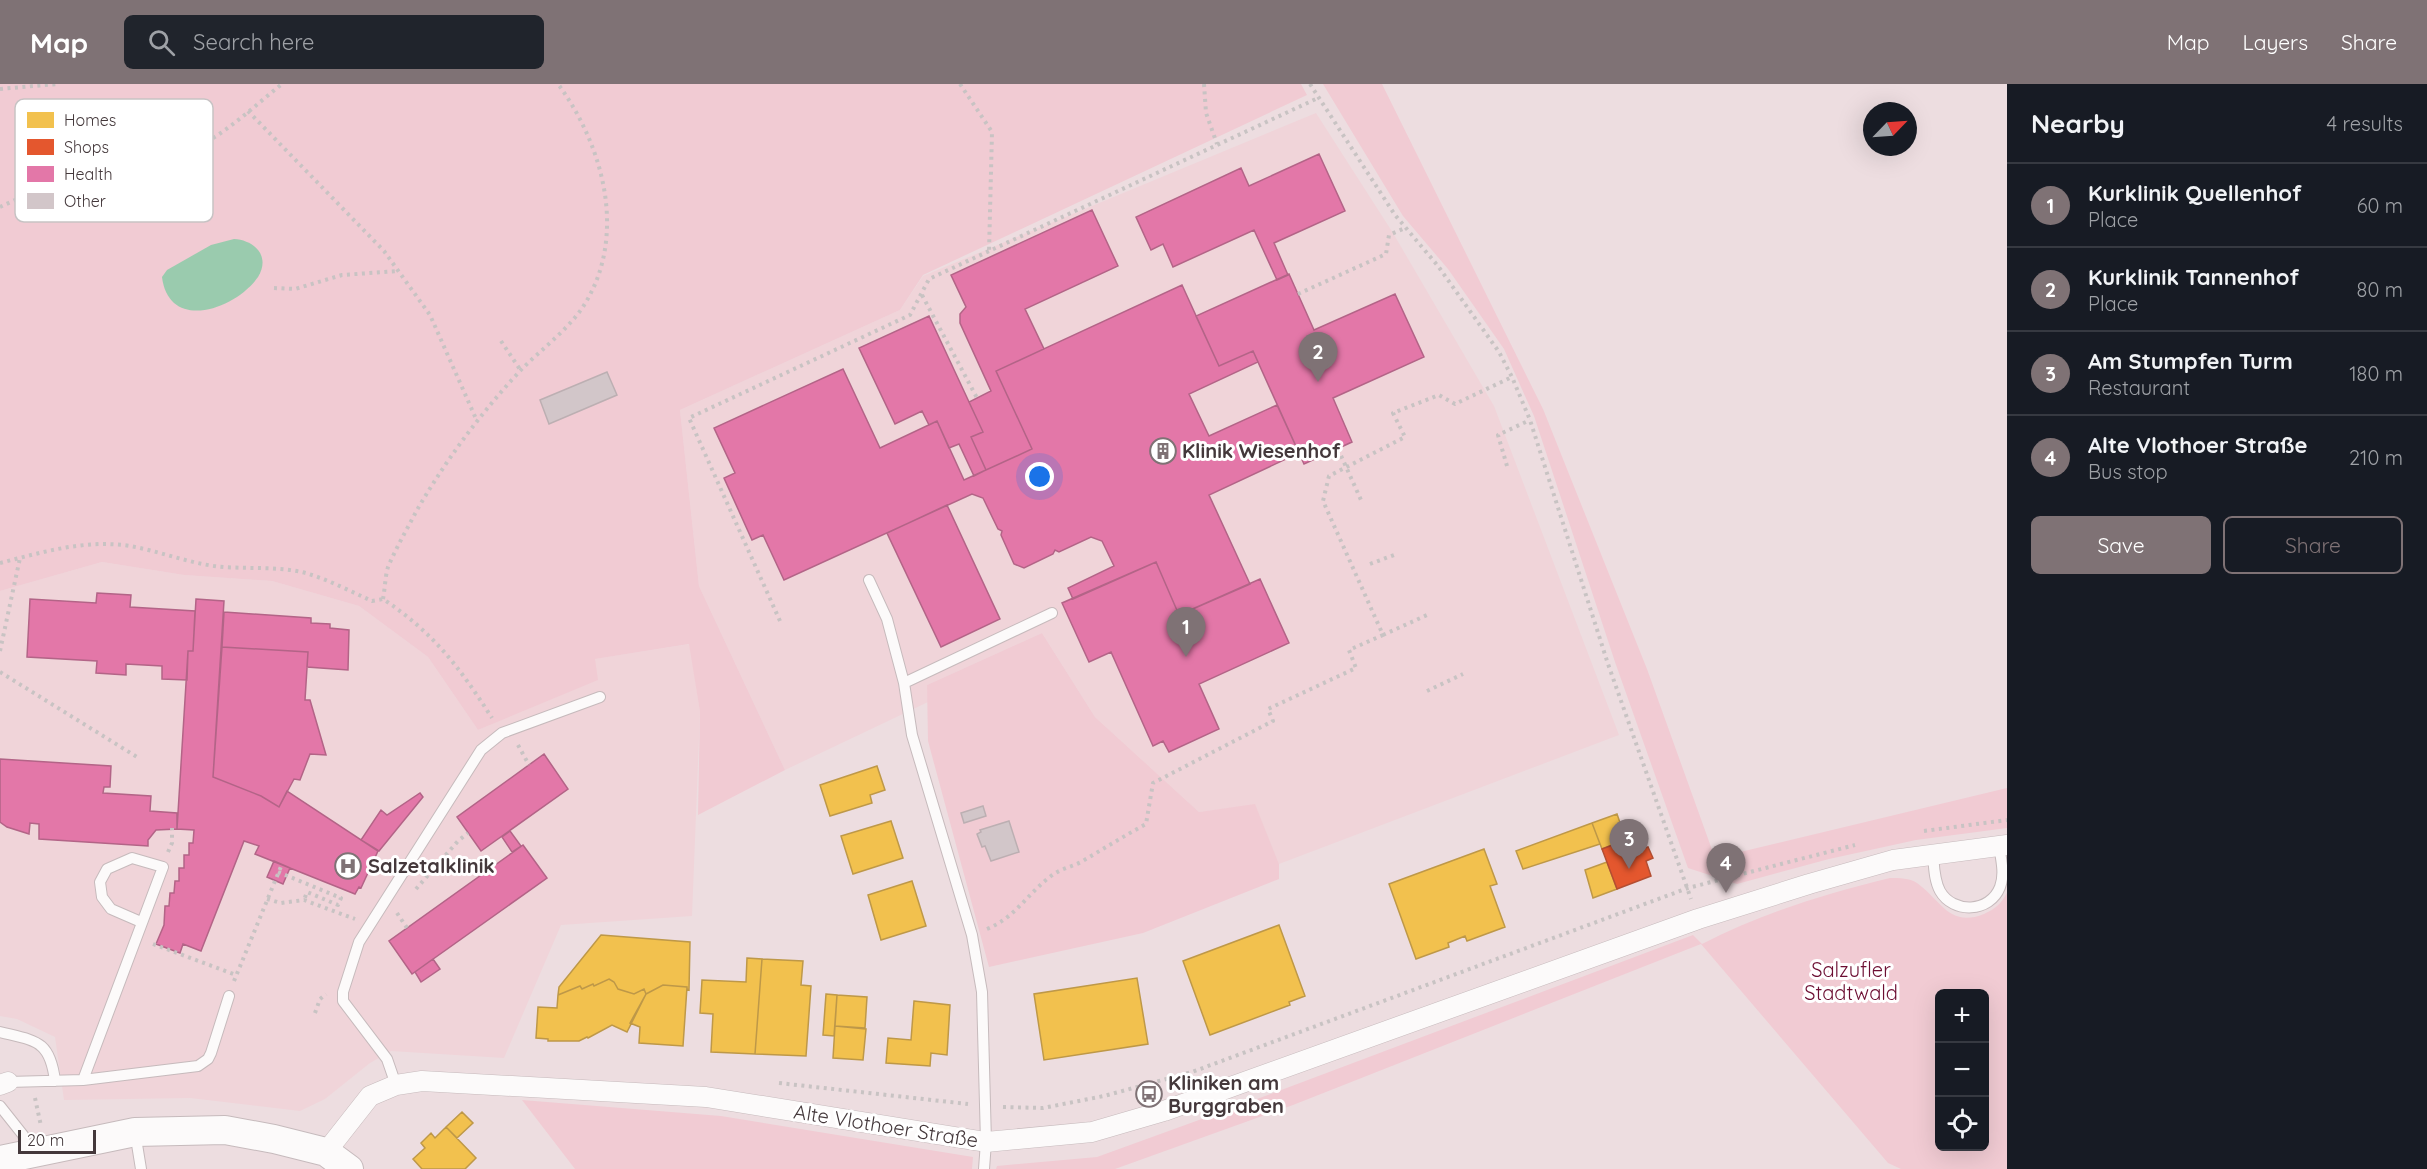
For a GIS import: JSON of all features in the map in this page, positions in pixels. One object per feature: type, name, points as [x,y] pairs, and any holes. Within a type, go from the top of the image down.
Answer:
[{"type":"main road","points":[[0,1160],[135,1132],[225,1130],[326,1152],[349,1169]]},
{"type":"street","name":"Alte Vlothoer Straße","points":[[326,1152],[370,1096],[396,1085],[422,1081],[706,1096],[987,1142],[1092,1132],[1164,1111],[1698,919],[1893,860],[2003,845]]},
{"type":"lane","points":[[869,580],[887,619],[904,683],[912,735],[972,935],[982,992],[987,1142],[984,1169]]},
{"type":"lane","points":[[904,683],[1052,612]]},
{"type":"lane","points":[[396,1085],[387,1059],[343,1002],[343,992],[355,952],[369,924],[481,750],[502,733],[600,697]]},
{"type":"lane","points":[[1933,854],[1936,879],[1945,898],[1964,908],[1975,908],[1994,898],[2000,889],[2003,878],[2003,845]]},
{"type":"lane","points":[[83,1080],[163,867],[132,858],[107,869],[100,882],[102,897],[111,909],[141,922]]},
{"type":"lane","points":[[4,1084],[83,1080],[198,1066],[208,1059],[211,1053],[229,996]]},
{"type":"lane","points":[[0,1032],[31,1040],[44,1047],[52,1060],[55,1081]]},
{"type":"lane","points":[[0,1106],[36,1153]]},
{"type":"lane","points":[[135,1132],[141,1169]]},
{"type":"path","points":[[0,89],[57,84]]},
{"type":"path","points":[[213,137],[282,84]]},
{"type":"path","points":[[383,599],[388,569],[405,532],[453,452],[520,371],[561,332],[585,304],[599,277],[608,233],[603,183],[595,153],[581,121],[558,84]]},
{"type":"path","points":[[960,84],[992,132],[989,252]]},
{"type":"path","points":[[1204,84],[1206,113],[1217,144]]},
{"type":"path","points":[[1310,84],[1395,215],[1438,266],[1499,352],[1512,377],[1530,420],[1608,664],[1688,888]]},
{"type":"path","points":[[780,621],[689,418],[910,315],[929,279],[1318,98]]},
{"type":"path","points":[[248,111],[384,251],[400,271],[430,315],[477,421]]},
{"type":"path","points":[[0,207],[15,200]]},
{"type":"path","points":[[1298,294],[1386,254],[1389,235],[1405,228]]},
{"type":"path","points":[[274,288],[295,289],[342,275],[400,271]]},
{"type":"path","points":[[922,294],[977,398]]},
{"type":"path","points":[[501,341],[520,371]]},
{"type":"path","points":[[1383,635],[1323,501],[1329,476],[1405,437],[1394,413],[1439,395],[1455,405],[1512,377]]},
{"type":"path","points":[[1507,466],[1498,435],[1530,420]]},
{"type":"path","points":[[1338,449],[1360,500]]},
{"type":"path","points":[[0,563],[73,546],[100,544],[130,546],[211,566],[277,569],[308,574],[372,601],[383,599],[421,626],[448,655],[502,733]]},
{"type":"path","points":[[1370,564],[1394,555]]},
{"type":"path","points":[[0,651],[20,558]]},
{"type":"path","points":[[972,935],[1001,923],[1022,906],[1033,889],[1054,873],[1078,863],[1146,825],[1153,783],[1273,721],[1268,709],[1356,668],[1349,650],[1427,615]]},
{"type":"path","points":[[0,672],[137,757]]},
{"type":"path","points":[[1427,691],[1463,674]]},
{"type":"path","points":[[412,895],[458,841],[468,833]]},
{"type":"path","points":[[229,996],[282,864]]},
{"type":"path","points":[[278,872],[341,898],[338,905],[307,892],[304,900]]},
{"type":"path","points":[[776,1083],[986,1106],[1043,1108],[1104,1096],[1192,1072],[1688,888],[1740,874]]},
{"type":"path","points":[[267,898],[281,903],[304,900],[369,924]]},
{"type":"path","points":[[396,913],[404,904]]},
{"type":"path","points":[[136,938],[236,975]]},
{"type":"path","points":[[33,1083],[36,1153]]},
{"type":"shaded area","points":[[1316,113],[1393,233],[1494,406],[1619,735],[1279,864],[1255,805],[1199,812],[1095,717],[1042,633],[927,685],[928,702],[785,770],[699,586],[680,410],[900,310],[923,276]]},
{"type":"shaded area","points":[[234,239],[248,242],[258,250],[263,262],[258,277],[235,298],[220,306],[204,310],[190,310],[177,305],[167,294],[162,277],[167,270],[211,245]]},
{"type":"shaded area","name":"Salzetalklinik","points":[[102,562],[184,575],[272,581],[359,606],[428,657],[478,730],[597,680],[594,659],[690,644],[700,712],[692,916],[561,925],[504,1058],[391,1051],[370,1063],[325,1099],[300,1111],[190,1098],[64,1100],[55,1037],[17,1019],[0,1016],[0,591]]},
{"type":"green space","points":[[0,84],[1301,84],[1307,95],[923,275],[900,310],[680,410],[699,586],[785,770],[698,815],[700,712],[689,644],[595,659],[598,680],[478,730],[428,657],[359,606],[272,581],[184,575],[102,562],[0,591]]},
{"type":"green space","points":[[1323,84],[1382,84],[1543,409],[1647,669],[1715,858],[2007,788],[2007,828],[1916,840],[1829,859],[1737,884],[1688,868],[1615,662],[1534,416],[1504,349],[1448,269],[1403,216]]},
{"type":"green space","points":[[1042,633],[1095,717],[1199,812],[1255,804],[1279,864],[1279,879],[1143,933],[989,967],[928,741],[927,685]]},
{"type":"green space","name":"Salzufler Stadtwald","points":[[1890,878],[1901,878],[1917,883],[1954,915],[1972,917],[1995,908],[2007,893],[2007,1169],[1901,1169],[1888,1163],[1701,944],[1293,1105],[1115,1169],[996,1169],[997,1166],[1097,1157],[1693,935],[1702,944],[1748,923],[1818,898]]},
{"type":"green space","points":[[522,1100],[721,1116],[973,1157],[972,1169],[575,1169]]},
{"type":"building: Homes","points":[[877,766],[885,790],[870,795],[872,803],[830,816],[820,785]]},
{"type":"building: Homes","points":[[1617,814],[1626,840],[1602,849],[1592,823]]},
{"type":"building: Homes","points":[[891,821],[903,858],[853,874],[841,836]]},
{"type":"building: Homes","points":[[1592,823],[1600,844],[1523,869],[1516,851]]},
{"type":"building: Homes","points":[[1484,849],[1497,884],[1490,886],[1505,927],[1467,941],[1465,936],[1448,943],[1449,947],[1416,959],[1389,884]]},
{"type":"building: Homes","points":[[1607,862],[1617,889],[1593,898],[1585,870]]},
{"type":"building: Homes","points":[[912,881],[926,926],[881,940],[868,895]]},
{"type":"building: Homes","points":[[1279,925],[1305,996],[1289,1002],[1290,1005],[1210,1035],[1183,961]]},
{"type":"building: Homes","points":[[601,935],[690,942],[689,990],[687,987],[663,985],[646,994],[644,989],[634,994],[618,989],[609,979],[594,986],[593,984],[582,989],[580,986],[558,995],[559,987]]},
{"type":"building: Homes","points":[[747,958],[762,959],[755,1054],[711,1052],[713,1014],[700,1013],[702,980],[746,982]]},
{"type":"building: Homes","points":[[762,959],[803,961],[801,985],[811,986],[806,1056],[755,1054]]},
{"type":"building: Homes","points":[[1137,978],[1148,1044],[1044,1060],[1034,994]]},
{"type":"building: Homes","points":[[609,979],[618,989],[634,994],[644,989],[646,994],[627,1032],[612,1025],[579,1041],[548,1041],[548,1039],[536,1038],[538,1007],[557,1008],[558,995],[580,986],[582,989],[593,984],[594,986]]},
{"type":"building: Homes","points":[[663,985],[687,987],[683,1046],[639,1043],[640,1027],[630,1023],[646,994]]},
{"type":"building: Homes","points":[[826,994],[837,995],[834,1036],[823,1035]]},
{"type":"building: Homes","points":[[837,995],[867,997],[865,1028],[835,1026]]},
{"type":"building: Homes","points":[[914,1001],[950,1005],[947,1055],[931,1053],[930,1066],[886,1063],[888,1038],[911,1040]]},
{"type":"building: Homes","points":[[835,1026],[866,1029],[863,1060],[833,1058]]},
{"type":"building: Homes","points":[[462,1112],[473,1123],[457,1138],[446,1127]]},
{"type":"building: Homes","points":[[446,1127],[476,1158],[465,1169],[422,1169],[413,1159],[425,1148],[421,1143],[431,1133],[435,1138]]},
{"type":"building: Shops","points":[[1636,836],[1641,849],[1648,847],[1653,858],[1646,861],[1651,876],[1617,889],[1602,849]]},
{"type":"building: Health","points":[[1319,154],[1345,211],[1274,243],[1288,275],[1277,280],[1254,230],[1173,267],[1163,244],[1151,250],[1136,217],[1241,168],[1249,186]]},
{"type":"building: Health","points":[[1092,210],[1118,266],[1025,309],[1044,349],[996,371],[1032,449],[986,470],[971,437],[983,432],[969,402],[991,391],[960,323],[960,314],[966,307],[951,275]]},
{"type":"building: Health","points":[[1289,274],[1314,330],[1395,294],[1424,357],[1333,398],[1352,442],[1304,464],[1253,351],[1219,366],[1196,316]]},
{"type":"building: Health","name":"Klinik Wiesenhof","points":[[1182,285],[1219,366],[1253,351],[1258,362],[1189,394],[1209,436],[1277,405],[1299,453],[1209,495],[1250,584],[1179,615],[1156,562],[1073,599],[1068,588],[1114,566],[1102,541],[1091,537],[1059,552],[1055,550],[1053,554],[1024,568],[1014,564],[1001,535],[1002,531],[998,529],[983,498],[972,494],[784,580],[763,535],[752,540],[724,478],[735,473],[714,428],[843,369],[880,448],[937,421],[964,480],[1032,449],[996,371]]},
{"type":"building: Health","points":[[929,316],[983,432],[971,437],[986,470],[974,476],[959,444],[949,448],[937,421],[929,425],[922,411],[895,424],[859,348]]},
{"type":"building: Health","points":[[947,505],[1000,619],[941,647],[887,533]]},
{"type":"building: Health","points":[[1156,562],[1179,615],[1260,579],[1289,643],[1199,684],[1219,729],[1169,752],[1163,741],[1153,746],[1111,652],[1089,662],[1062,603]]},
{"type":"building: Health","points":[[97,593],[131,595],[130,607],[195,611],[193,651],[188,651],[187,680],[162,679],[162,666],[126,664],[126,675],[96,673],[97,661],[27,657],[30,599],[96,603]]},
{"type":"building: Health","points":[[196,599],[224,601],[213,777],[261,796],[279,807],[287,791],[378,851],[361,888],[359,887],[355,894],[255,854],[259,846],[244,841],[201,951],[183,944],[180,953],[156,944],[164,925],[165,906],[169,906],[170,893],[174,893],[175,881],[179,881],[179,868],[184,868],[184,855],[189,855],[189,843],[193,843],[194,830],[177,829],[188,651],[193,651]]},
{"type":"building: Health","points":[[224,612],[311,618],[311,623],[330,624],[330,628],[349,630],[348,670],[307,667],[308,652],[222,647]]},
{"type":"building: Health","points":[[222,647],[308,652],[305,700],[310,700],[326,755],[310,754],[300,780],[294,779],[279,807],[261,796],[213,777]]},
{"type":"building: Health","points":[[544,754],[568,789],[481,851],[457,817]]},
{"type":"building: Health","points":[[0,759],[111,766],[110,787],[104,787],[103,793],[151,796],[150,811],[177,813],[177,829],[156,830],[148,840],[148,846],[39,839],[39,824],[30,823],[29,834],[7,827],[0,822]]},
{"type":"building: Health","points":[[420,793],[423,797],[379,851],[361,840],[381,810],[387,815]]},
{"type":"building: Health","points":[[510,831],[521,846],[512,852],[502,837]]},
{"type":"building: Health","points":[[523,845],[547,878],[412,974],[389,941]]},
{"type":"building: Health","points":[[274,861],[290,868],[283,884],[267,877]]},
{"type":"building: Health","points":[[433,959],[440,969],[421,982],[415,972]]},
{"type":"building: Other","points":[[607,372],[617,395],[549,424],[540,400]]},
{"type":"building: Other","points":[[983,806],[986,816],[964,823],[961,813]]},
{"type":"building: Other","points":[[1009,821],[1019,852],[991,861],[977,834],[981,832],[980,830]]},
{"type":"place","name":"Kurklinik Tannenhof","points":[[1318,382]]},
{"type":"place","name":"Klinik Wiesenhof","points":[[1163,451]]},
{"type":"place","name":"Kurklinik Quellenhof","points":[[1186,657]]},
{"type":"place","name":"Salzetalklinik","points":[[348,866]]},
{"type":"place","name":"Am Stumpfen Turm","points":[[1629,869]]},
{"type":"place","name":"Alte Vlothoer Straße","points":[[1726,893]]},
{"type":"place","name":"Kliniken am Burggraben","points":[[1149,1094]]}]
